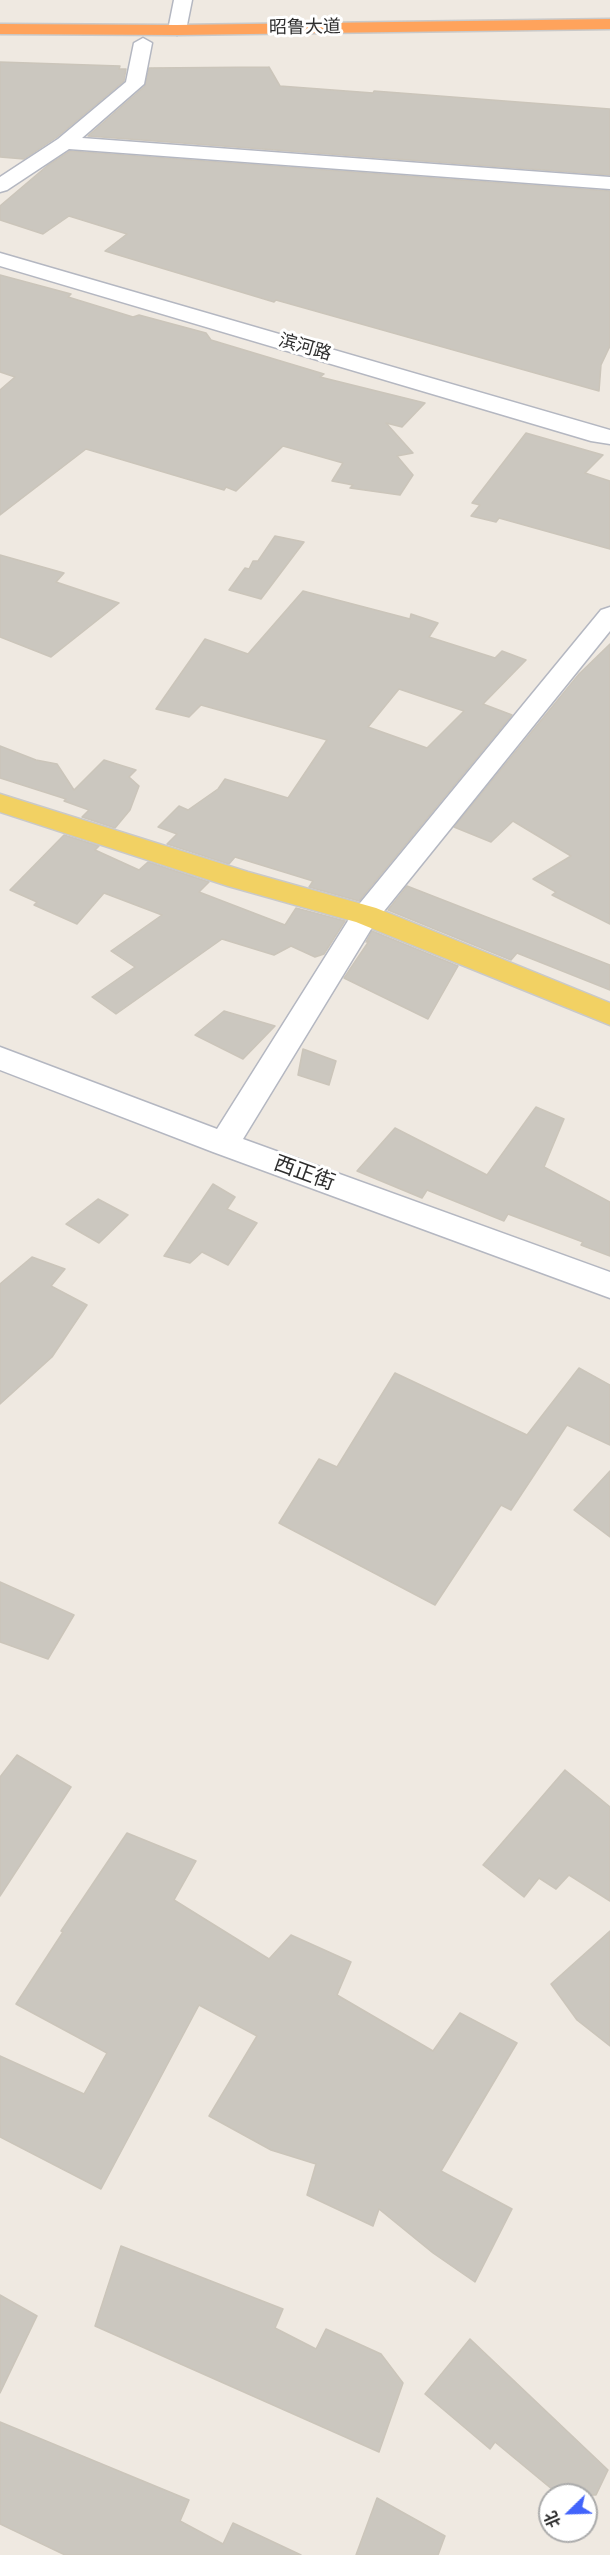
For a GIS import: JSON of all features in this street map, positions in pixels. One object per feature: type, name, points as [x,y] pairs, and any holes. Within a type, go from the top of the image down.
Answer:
[{"type":"highway","name":"昭鲁大道","points":[[0,29],[177,30],[610,24]]},
{"type":"highway","name":"昭鲁大道","points":[[0,40],[143,43],[610,41]]},
{"type":"main road","points":[[0,803],[227,875],[366,915],[610,1015]]},
{"type":"street","points":[[177,30],[183,0]]},
{"type":"street","points":[[0,186],[65,143],[135,84],[143,43]]},
{"type":"street","points":[[65,143],[610,183]]},
{"type":"street","points":[[0,158],[29,166]]},
{"type":"street","name":"滨河路","points":[[0,259],[599,436],[610,437]]},
{"type":"street","points":[[224,1144],[366,915],[610,615]]},
{"type":"street","name":"西正街","points":[[0,1058],[224,1144],[610,1285]]},
{"type":"building","points":[[0,62],[120,66],[119,69],[126,69],[124,81],[57,137],[24,159],[0,157]]},
{"type":"building","points":[[269,67],[280,86],[610,109],[610,175],[88,136],[145,86],[149,68]]},
{"type":"building","points":[[70,151],[610,191],[610,346],[601,365],[599,391],[276,300],[274,302],[105,251],[127,234],[69,216],[43,234],[0,220],[0,206],[47,166]]},
{"type":"building","points":[[0,275],[71,294],[68,297],[133,317],[139,315],[206,333],[211,340],[324,374],[320,377],[425,403],[402,427],[386,423],[413,453],[397,456],[413,475],[400,495],[350,488],[353,485],[332,481],[343,463],[283,446],[236,491],[226,487],[224,490],[86,449],[0,515],[0,390],[15,377],[0,372]]},
{"type":"building","points":[[526,433],[603,455],[585,473],[610,481],[610,549],[499,518],[496,522],[471,516],[480,505],[472,503]]},
{"type":"building","points":[[275,536],[304,542],[261,599],[229,590],[245,568],[249,569],[253,561],[258,561]]},
{"type":"building","points":[[0,555],[64,573],[56,582],[119,603],[51,657],[0,637]]},
{"type":"building","points":[[303,591],[410,619],[411,614],[438,623],[429,637],[495,658],[502,651],[526,660],[483,704],[512,715],[359,901],[309,887],[313,881],[235,857],[229,864],[167,844],[177,834],[158,827],[179,806],[188,810],[218,789],[225,779],[288,798],[327,740],[201,705],[189,717],[156,709],[205,639],[248,654]],"holes":[[[399,689],[464,711],[427,748],[368,727]]]},
{"type":"building","points":[[610,644],[610,924],[552,895],[556,892],[533,879],[571,856],[513,821],[491,842],[454,827],[579,674]]},
{"type":"building","points":[[0,746],[36,760],[57,764],[74,790],[104,760],[136,770],[129,777],[139,786],[130,810],[115,828],[82,817],[89,810],[64,801],[66,799],[0,778]]},
{"type":"building","points":[[64,835],[99,846],[95,850],[139,870],[148,862],[209,882],[199,892],[285,925],[296,908],[345,921],[324,954],[315,957],[291,946],[274,955],[222,939],[116,1014],[92,997],[135,967],[111,951],[162,915],[104,893],[77,924],[34,905],[37,902],[10,890]]},
{"type":"building","points":[[407,886],[610,965],[610,990],[517,953],[511,960],[388,910]]},
{"type":"building","points":[[372,931],[458,966],[428,1019],[344,978],[369,941],[366,942]]},
{"type":"building","points":[[224,1011],[275,1026],[243,1059],[195,1035]]},
{"type":"building","points":[[303,1049],[336,1061],[329,1085],[298,1075]]},
{"type":"building","points":[[536,1107],[564,1119],[544,1167],[610,1202],[610,1256],[581,1245],[583,1242],[508,1214],[504,1221],[427,1190],[422,1198],[357,1171],[395,1128],[487,1175]]},
{"type":"building","points":[[213,1184],[235,1197],[227,1209],[257,1223],[228,1265],[202,1252],[190,1263],[164,1256]]},
{"type":"building","points":[[98,1199],[128,1215],[99,1243],[66,1224]]},
{"type":"building","points":[[32,1257],[65,1269],[51,1286],[87,1305],[52,1357],[0,1404],[0,1284]]},
{"type":"building","points":[[579,1368],[610,1385],[610,1445],[567,1425],[511,1510],[501,1505],[435,1605],[279,1523],[319,1459],[337,1467],[395,1373],[527,1435]]},
{"type":"building","points":[[610,1471],[610,1537],[574,1510]]},
{"type":"building","points":[[0,1582],[74,1615],[48,1659],[0,1642]]},
{"type":"building","points":[[17,1755],[71,1787],[0,1896],[0,1777]]},
{"type":"building","points":[[565,1770],[610,1807],[610,1901],[569,1875],[556,1889],[539,1878],[524,1897],[483,1865]]},
{"type":"building","points":[[127,1833],[196,1861],[174,1900],[269,1959],[291,1935],[351,1962],[337,1995],[433,2051],[460,2013],[517,2043],[441,2171],[512,2209],[475,2282],[433,2253],[379,2209],[373,2226],[307,2195],[316,2164],[271,2150],[209,2116],[257,2036],[199,2005],[101,2189],[0,2137],[0,2056],[84,2094],[107,2053],[16,2004],[63,1932],[61,1931]]},
{"type":"building","points":[[610,1931],[610,2046],[577,2020],[551,1984]]},
{"type":"building","points":[[121,2246],[283,2309],[275,2328],[316,2349],[326,2329],[381,2354],[403,2383],[379,2452],[95,2326]]},
{"type":"building","points":[[0,2295],[37,2316],[0,2393]]},
{"type":"building","points":[[470,2339],[608,2470],[598,2491],[598,2483],[545,2483],[495,2442],[490,2449],[425,2394]]},
{"type":"building","points":[[0,2422],[189,2500],[180,2521],[223,2544],[233,2523],[301,2555],[65,2555],[0,2524]]},
{"type":"building","points":[[377,2498],[445,2536],[438,2555],[356,2555]]}]
